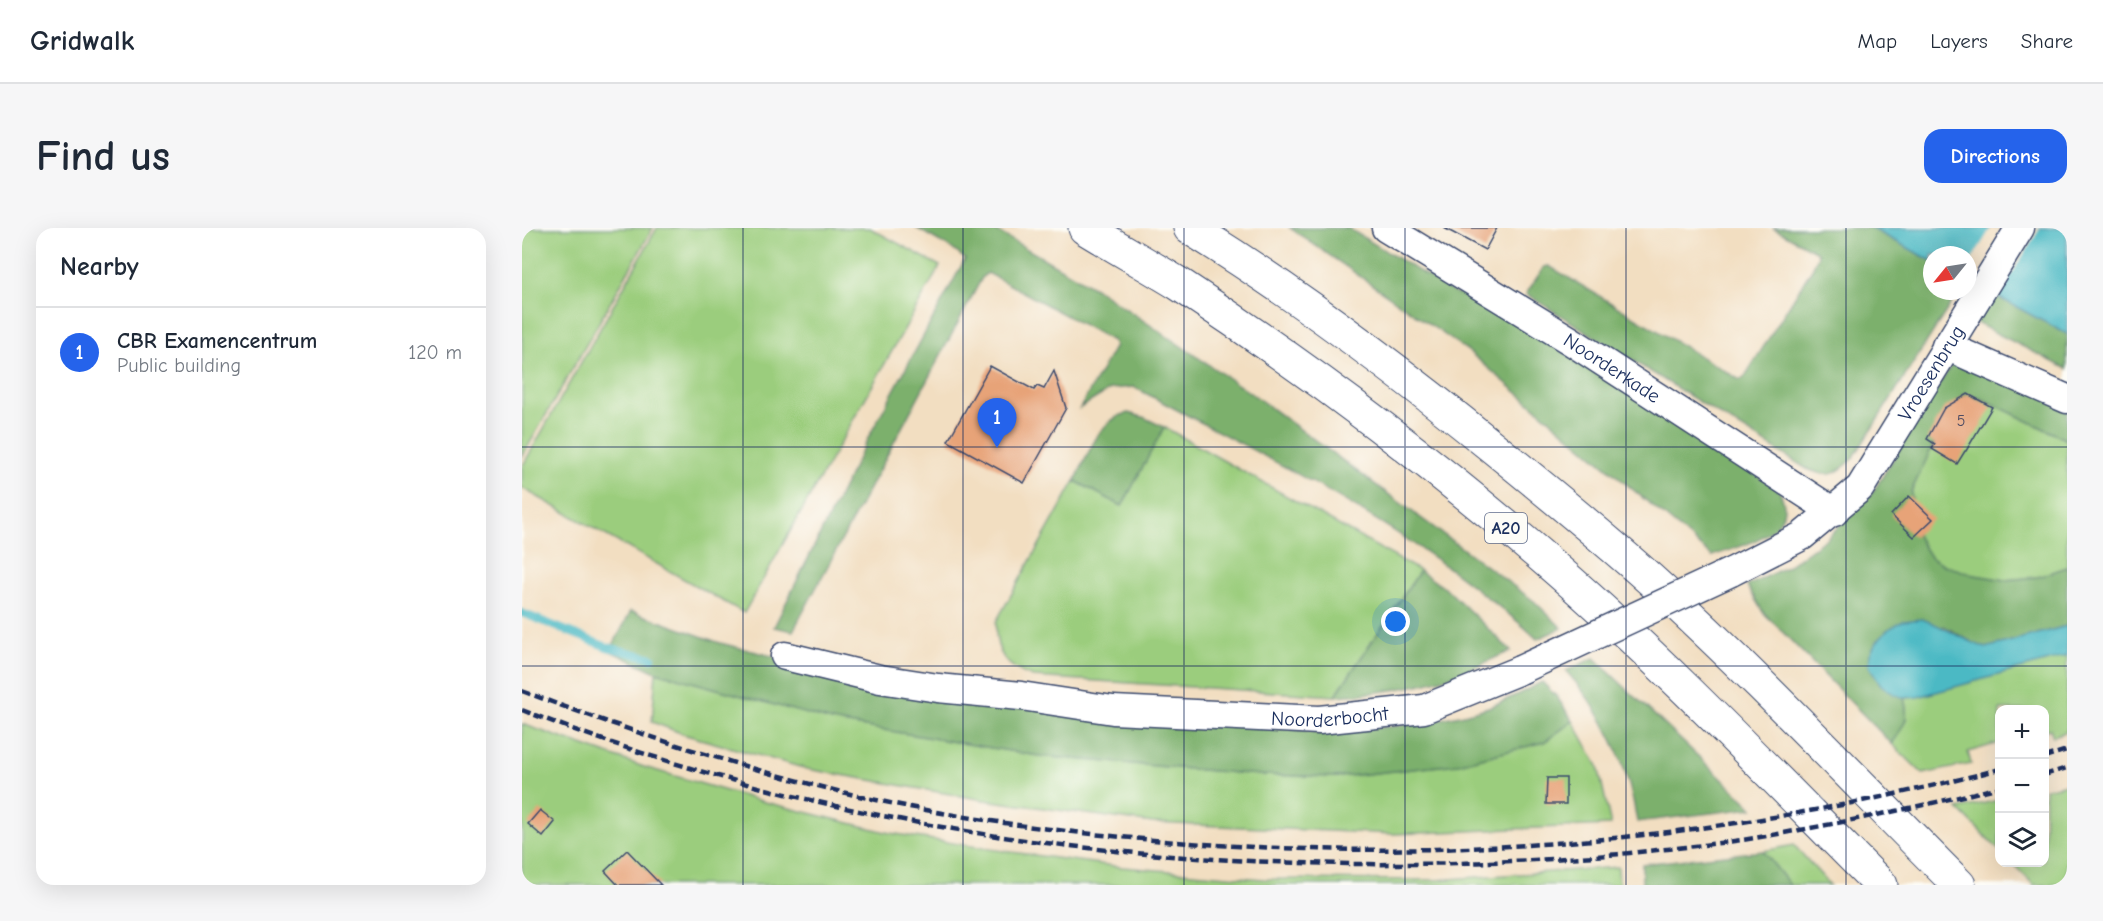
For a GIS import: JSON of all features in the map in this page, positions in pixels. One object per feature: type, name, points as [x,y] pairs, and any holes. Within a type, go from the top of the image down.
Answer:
[{"type":"highway","name":"A20","points":[[1085,228],[1176,283],[1255,336],[1355,408],[1486,510],[1557,570],[1692,695],[1881,885]]},
{"type":"highway","points":[[1190,228],[1305,304],[1408,379],[1597,533],[1651,580],[1753,678],[1959,885]]},
{"type":"street","name":"Noorderkade","points":[[1386,228],[1571,341],[1834,512]]},
{"type":"street","name":"Vroesenbrug","points":[[1834,512],[1860,488],[2020,228]]},
{"type":"street","points":[[1946,346],[2067,399]]},
{"type":"street","name":"Noorderbocht","points":[[785,656],[880,679],[1113,710],[1319,720],[1424,708],[1520,669],[1731,572],[1802,536],[1834,512]]},
{"type":"green space","points":[[522,228],[653,228],[522,457]]},
{"type":"green space","points":[[657,228],[870,228],[940,266],[744,613],[522,488],[522,467]]},
{"type":"green space","points":[[916,228],[991,228],[1098,290],[1252,394],[1534,601],[1562,628],[1537,639],[1443,564],[1358,509],[1134,387],[1111,389],[1080,408],[1115,346],[1113,341],[988,273],[983,276],[793,631],[774,627],[867,440],[965,259],[951,248]]},
{"type":"green space","points":[[1290,228],[1348,228],[1458,295],[1463,288],[1778,488],[1784,504],[1782,517],[1776,526],[1757,540],[1712,556],[1468,351]]},
{"type":"green space","points":[[1773,228],[1871,228],[1923,256],[1923,300],[1953,300],[1852,460],[1831,474],[1821,474],[1807,469],[1526,294],[1544,267],[1549,266],[1740,380],[1744,378],[1812,269],[1818,256],[1817,252]]},
{"type":"green space","points":[[1994,295],[2067,334],[2067,369],[1976,323]]},
{"type":"green space","points":[[1957,356],[2067,406],[2067,440],[1985,400],[1964,394],[1934,443],[1911,492],[1915,532],[1930,557],[1944,565],[1974,575],[2005,580],[2038,577],[2067,567],[2067,626],[1986,648],[1944,626],[1894,694],[1904,698],[1906,718],[1892,744],[1763,612],[1747,586],[1788,566],[1827,538],[1873,492]]},
{"type":"green space","points":[[1964,394],[1985,400],[2067,440],[2067,567],[2038,577],[2005,580],[1974,575],[1944,565],[1930,557],[1924,549],[1915,532],[1911,492],[1934,443]]},
{"type":"green space","points":[[1128,413],[1164,427],[1122,506],[1075,481],[1101,431],[1118,417]]},
{"type":"green space","points":[[1164,427],[1420,571],[1335,696],[1033,677],[1016,669],[1004,657],[997,642],[996,622],[1075,481],[1122,506]]},
{"type":"green space","points":[[1420,571],[1449,591],[1511,651],[1462,673],[1410,687],[1335,696]]},
{"type":"green space","points":[[631,611],[720,643],[869,680],[1319,732],[1400,726],[1459,715],[1495,704],[1542,682],[1557,697],[1573,721],[1544,742],[1458,764],[1339,777],[1261,775],[1039,756],[836,722],[656,672],[610,651]]},
{"type":"green space","points":[[2067,655],[2067,732],[2053,736],[2049,729],[2049,705],[1995,705],[1995,744],[1968,752],[1971,764],[1923,774],[1892,744],[1906,718],[1904,698],[1918,697]]},
{"type":"green space","points":[[1594,658],[1753,808],[1637,822],[1628,781],[1613,741],[1592,704],[1566,671]]},
{"type":"green space","points":[[656,672],[836,722],[1039,756],[1261,775],[1339,777],[1458,764],[1544,742],[1573,721],[1598,766],[1611,825],[1394,834],[1153,823],[984,800],[807,769],[686,735],[652,722]]},
{"type":"green space","points":[[522,724],[644,767],[761,801],[890,833],[990,849],[1122,867],[1263,879],[1436,880],[1618,867],[1619,885],[522,885]]},
{"type":"green space","points":[[2067,784],[2067,885],[2034,885],[2016,867],[2049,867],[2049,788]]},
{"type":"green space","points":[[1995,801],[1995,846],[1958,809]]},
{"type":"green space","points":[[1794,845],[1830,885],[1790,885],[1763,851]]},
{"type":"green space","points":[[1763,851],[1790,885],[1642,885],[1642,864]]},
{"type":"water","points":[[1871,228],[2067,228],[2067,334],[1977,286],[1977,246],[1923,246],[1923,256]]},
{"type":"water","points":[[1922,619],[1986,648],[2067,626],[2067,656],[1918,697],[1904,698],[1881,685],[1869,666],[1870,654],[1887,630],[1903,621]]},
{"type":"pier","points":[[1991,228],[2040,228],[1996,299],[1977,289],[1977,251]]},
{"type":"building","points":[[1444,228],[1497,228],[1485,250]]},
{"type":"building","points":[[990,366],[1034,390],[1037,386],[1044,389],[1054,371],[1066,408],[1024,483],[948,441]]},
{"type":"building","points":[[1968,394],[1992,407],[1957,464],[1932,449],[1935,444],[1927,439],[1944,408]]},
{"type":"building","points":[[1909,496],[1933,519],[1914,537],[1891,515]]},
{"type":"building","points":[[1547,778],[1566,778],[1566,804],[1546,804]]},
{"type":"building","points":[[540,810],[555,822],[543,837],[528,824]]},
{"type":"building","points":[[627,850],[661,885],[618,885],[605,871]]},
{"type":"waterway","points":[[522,613],[607,647],[652,658]]},
{"type":"railway","points":[[522,691],[642,734],[723,759],[805,783],[880,801],[984,820],[1053,829],[1232,846],[1343,850],[1454,848],[1564,842],[1674,831],[1784,815],[1892,795],[1995,770]]},
{"type":"railway","points":[[522,710],[654,757],[788,795],[925,824],[1062,845],[1201,858],[1341,864],[1481,862],[1620,854],[1722,843],[1786,833],[1995,788]]},
{"type":"railway","points":[[2049,755],[2067,750]]},
{"type":"railway","points":[[2049,773],[2067,768]]},
{"type":"place","name":"CBR Examencentrum","points":[[997,448]]}]
